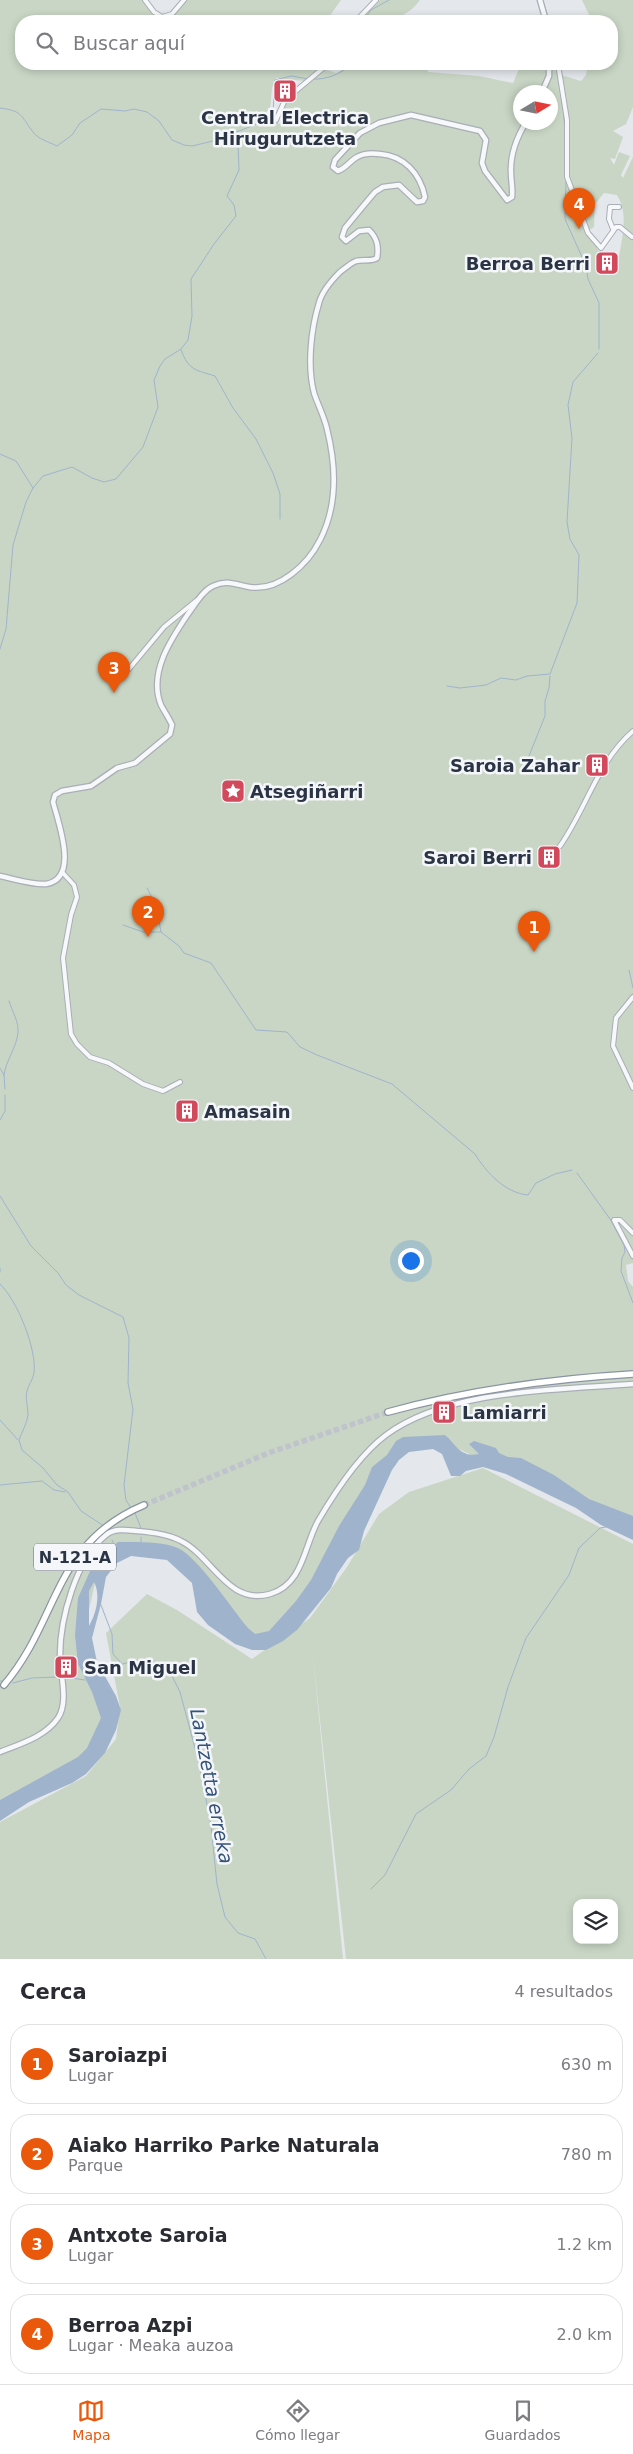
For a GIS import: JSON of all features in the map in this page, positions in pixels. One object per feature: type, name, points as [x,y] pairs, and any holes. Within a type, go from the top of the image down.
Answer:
[{"type":"highway","points":[[388,1412],[446,1398],[500,1388],[633,1374]]},
{"type":"highway","name":"N-121-A","points":[[4,1685],[21,1662],[40,1629],[63,1578],[83,1547],[108,1524],[141,1506]]},
{"type":"street","points":[[146,0],[154,12],[159,15]]},
{"type":"street","points":[[169,15],[172,14],[184,0]]},
{"type":"street","points":[[362,15],[376,0]]},
{"type":"street","points":[[540,0],[544,15]]},
{"type":"street","points":[[276,120],[285,100],[321,70]]},
{"type":"street","points":[[545,85],[548,70]]},
{"type":"street","points":[[559,70],[568,142],[567,177],[588,233],[601,248],[609,239],[613,229],[609,219],[610,207],[619,207]]},
{"type":"street","points":[[129,668],[164,627],[213,586],[224,582],[235,582],[250,587],[269,587],[283,580],[310,555],[327,524],[334,489],[333,471],[327,429],[314,392],[311,370],[314,324],[319,302],[328,286],[354,262],[377,258],[379,249],[377,240],[369,230],[359,231],[346,241],[342,237],[345,228],[375,192],[392,185],[399,185],[417,202],[423,201],[425,197],[415,175],[402,159],[390,155],[366,154],[358,156],[338,171],[334,167],[335,160],[360,133],[379,123],[412,115],[480,131],[486,140],[482,163],[485,171],[494,181],[504,199],[510,200],[513,188],[512,157],[523,130]]},
{"type":"street","points":[[613,229],[620,227],[632,237]]},
{"type":"street","points":[[0,876],[44,884],[57,878],[62,872],[66,858],[54,802],[55,795],[62,791],[91,786],[117,768],[135,763],[145,752],[170,734],[172,724],[161,703],[158,682],[160,666],[169,642],[199,598]]},
{"type":"street","points":[[560,846],[607,761],[618,745],[633,731]]},
{"type":"street","points":[[62,872],[74,885],[77,897],[71,915],[63,958],[71,1034],[77,1044],[90,1057],[109,1063],[143,1084],[163,1092],[180,1082]]},
{"type":"street","points":[[633,996],[616,1018],[613,1046],[633,1088]]},
{"type":"street","points":[[633,1233],[620,1220],[614,1220],[633,1256]]},
{"type":"street","points":[[0,1752],[50,1728],[59,1717],[63,1707],[60,1656],[65,1607],[88,1558],[107,1534],[117,1530],[132,1530],[181,1540],[193,1549],[220,1578],[236,1590],[250,1595],[271,1594],[285,1586],[297,1572],[317,1523],[341,1485],[373,1447],[401,1426],[428,1413],[453,1405],[510,1394],[633,1384]]},
{"type":"green space","points":[[0,0],[145,0],[160,15],[15,15],[15,70],[327,70],[336,73],[342,70],[428,70],[428,72],[479,76],[513,83],[518,70],[560,70],[561,75],[581,81],[586,75],[587,70],[618,70],[618,15],[589,15],[582,0],[633,0],[633,107],[626,124],[613,131],[623,137],[615,159],[610,158],[614,165],[619,152],[630,156],[621,175],[623,178],[633,157],[633,1263],[626,1265],[628,1281],[633,1287],[633,1527],[438,1440],[401,1448],[320,1586],[261,1642],[182,1563],[136,1551],[107,1564],[95,1583],[88,1614],[87,1652],[110,1714],[93,1755],[0,1809]],"holes":[[[276,78],[304,81],[287,97],[280,124],[261,114],[270,110],[272,88]],[[604,193],[617,195],[621,204],[624,222],[617,271],[601,271],[599,252],[588,231],[594,227],[595,204]]]},
{"type":"green space","points":[[184,0],[341,0],[330,15],[168,15]]},
{"type":"green space","points":[[380,0],[420,0],[402,15],[365,15]]},
{"type":"green space","points":[[483,1468],[633,1544],[633,1959],[346,1959],[313,1656],[343,1959],[0,1959],[0,1822],[86,1776],[116,1739],[120,1707],[106,1633],[147,1594],[177,1610],[252,1659],[310,1618],[347,1567],[379,1514],[409,1492]]},
{"type":"water","points":[[445,1435],[459,1450],[467,1454],[479,1454],[469,1444],[474,1441],[496,1448],[499,1453],[508,1457],[521,1458],[554,1475],[589,1499],[633,1516],[633,1540],[601,1525],[576,1508],[506,1474],[483,1467],[466,1471],[460,1476],[451,1476],[442,1454],[433,1449],[409,1452],[399,1460],[392,1470],[364,1531],[359,1550],[348,1558],[337,1574],[331,1588],[297,1630],[283,1641],[266,1650],[252,1650],[235,1644],[208,1625],[197,1612],[192,1583],[167,1560],[131,1556],[117,1563],[106,1577],[92,1638],[97,1662],[116,1696],[121,1710],[116,1730],[105,1753],[86,1774],[72,1783],[29,1802],[0,1821],[0,1800],[78,1757],[87,1748],[101,1718],[92,1692],[78,1664],[75,1635],[78,1598],[95,1560],[118,1542],[156,1543],[178,1548],[186,1553],[205,1572],[248,1628],[255,1634],[269,1631],[296,1601],[311,1580],[339,1526],[365,1485],[372,1467],[387,1455],[396,1441],[403,1437]],"holes":[[[94,1582],[97,1604],[89,1626],[89,1591]]]},
{"type":"waterway","points":[[367,15],[371,10],[389,0]]},
{"type":"waterway","points":[[543,1],[547,15]]},
{"type":"waterway","points":[[313,79],[333,76],[344,70]]},
{"type":"waterway","points":[[560,70],[564,91]]},
{"type":"waterway","points":[[0,108],[17,112],[35,134],[57,146],[72,135],[80,123],[101,109],[125,111],[134,109],[147,112],[159,121],[172,140],[192,146],[213,141],[270,119],[273,112],[275,80],[291,76],[309,79]]},
{"type":"waterway","points":[[563,107],[565,131]]},
{"type":"waterway","points":[[237,131],[238,140]]},
{"type":"waterway","points":[[0,649],[6,629],[13,545],[26,502],[33,488],[43,476],[72,467],[104,482],[116,479],[143,447],[158,407],[154,380],[165,359],[181,349],[188,340],[192,316],[191,279],[214,244],[236,216],[234,205],[227,196],[239,170],[238,144]]},
{"type":"waterway","points":[[565,147],[565,168]]},
{"type":"waterway","points":[[566,180],[565,219],[586,266],[588,279],[599,303],[599,349]]},
{"type":"waterway","points":[[181,350],[190,366],[198,371],[215,376],[233,408],[256,439],[273,473],[280,494],[280,519]]},
{"type":"waterway","points":[[447,686],[460,688],[486,685],[501,678],[516,680],[527,676],[550,674],[577,603],[579,555],[570,539],[567,522],[572,438],[568,405],[573,382],[598,353]]},
{"type":"waterway","points":[[0,454],[16,461],[33,488]]},
{"type":"waterway","points":[[527,761],[545,716],[545,701],[550,676]]},
{"type":"waterway","points":[[147,888],[156,905],[161,932],[179,946],[184,953],[211,963],[256,1030],[287,1032],[300,1047],[392,1084],[475,1154],[497,1180],[512,1190],[528,1195],[536,1183],[555,1174],[572,1170]]},
{"type":"waterway","points":[[123,925],[143,932],[161,932]]},
{"type":"waterway","points":[[629,970],[633,988]]},
{"type":"waterway","points":[[4,1075],[16,1043],[18,1032],[9,1001]]},
{"type":"waterway","points":[[0,1068],[4,1075],[5,1089]]},
{"type":"waterway","points":[[0,1120],[5,1111],[5,1095]]},
{"type":"waterway","points":[[577,1173],[610,1219],[624,1245],[625,1252],[622,1258],[621,1271],[633,1303]]},
{"type":"waterway","points":[[0,1196],[31,1246],[58,1273],[66,1285],[79,1295],[123,1317],[129,1338],[128,1383],[133,1409],[124,1485],[126,1500],[131,1508]]},
{"type":"waterway","points":[[0,1284],[13,1301],[19,1313],[29,1339],[34,1363],[34,1373],[26,1394],[28,1415],[19,1440],[22,1450],[43,1468],[57,1485],[68,1492],[81,1511],[104,1526]]},
{"type":"waterway","points":[[0,1420],[18,1440]]},
{"type":"waterway","points":[[438,1446],[464,1456]]},
{"type":"waterway","points":[[0,1485],[42,1481],[54,1490],[65,1492]]},
{"type":"waterway","points":[[135,1513],[141,1528]]},
{"type":"waterway","points":[[371,1889],[385,1875],[416,1814],[451,1790],[469,1769],[486,1756],[526,1638],[569,1575],[579,1548],[600,1528],[606,1527]]},
{"type":"waterway","points":[[141,1537],[141,1543]]},
{"type":"waterway","points":[[112,1540],[115,1546]]},
{"type":"waterway","name":"Lantzetta erreka","points":[[101,1605],[112,1634],[113,1654],[122,1664],[148,1658],[172,1676],[180,1692],[200,1767],[211,1826],[217,1884],[225,1917],[238,1933],[255,1939],[266,1959]]},
{"type":"waterway","points":[[13,1683],[32,1678],[58,1677]]},
{"type":"waterway","points":[[64,1677],[85,1680]]},
{"type":"tunnel","points":[[144,1505],[271,1452],[388,1412]]},
{"type":"place","name":"Central Electrica Hirugurutzeta","points":[[285,91]]},
{"type":"place","name":"Berroa Azpi","points":[[579,229]]},
{"type":"place","name":"Berroa Berri","points":[[607,263]]},
{"type":"place","name":"Antxote Saroia","points":[[114,693]]},
{"type":"place","name":"Saroia Zahar","points":[[597,765]]},
{"type":"place","name":"Atsegiñarri","points":[[233,791]]},
{"type":"place","name":"Saroi Berri","points":[[549,857]]},
{"type":"place","name":"Aiako Harriko Parke Naturala","points":[[148,937]]},
{"type":"place","name":"Saroiazpi","points":[[534,952]]},
{"type":"place","name":"Amasain","points":[[187,1111]]},
{"type":"place","name":"Lamiarri","points":[[444,1412]]},
{"type":"place","name":"San Miguel","points":[[66,1667]]}]
